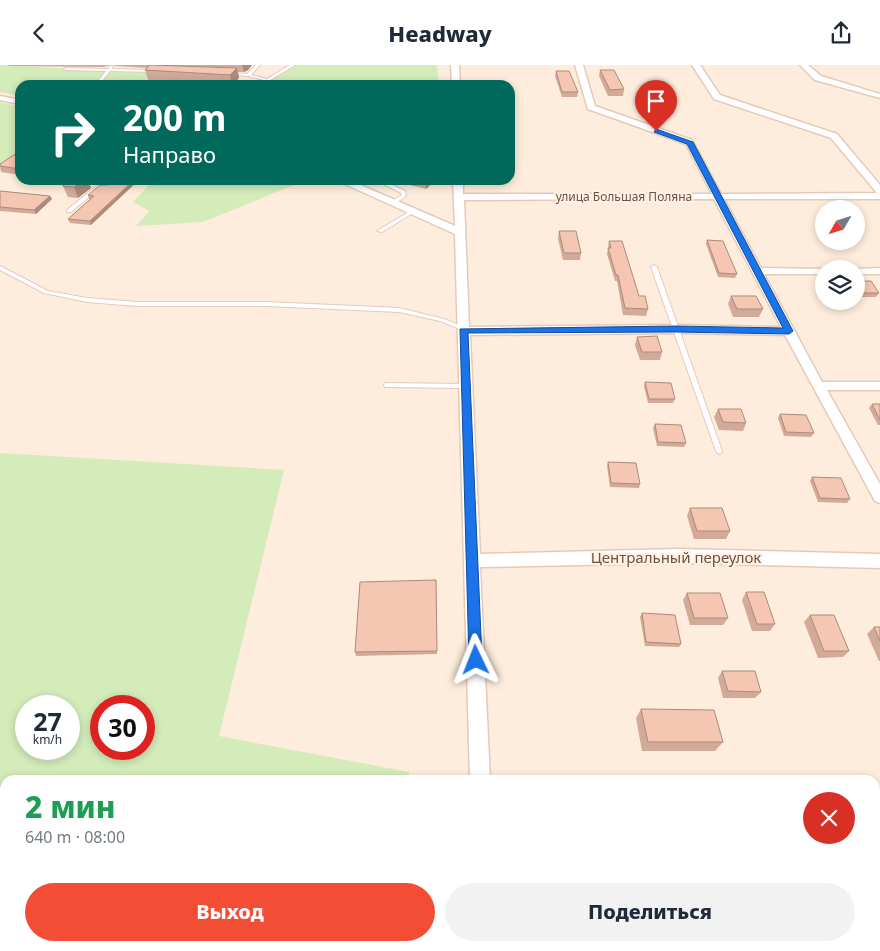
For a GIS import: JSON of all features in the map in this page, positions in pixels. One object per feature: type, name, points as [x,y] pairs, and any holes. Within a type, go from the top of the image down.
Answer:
[{"type":"street","points":[[455,65],[456,80]]},
{"type":"street","points":[[579,65],[591,107],[689,142],[818,386],[880,497]]},
{"type":"street","points":[[696,65],[717,97],[834,136],[877,195],[880,207]]},
{"type":"street","points":[[804,65],[818,78],[880,96]]},
{"type":"street","points":[[0,98],[15,102]]},
{"type":"street","points":[[358,185],[459,232]]},
{"type":"street","points":[[458,185],[480,775]]},
{"type":"street","name":"улица Большая Поляна","points":[[458,197],[877,195]]},
{"type":"street","points":[[758,271],[815,271]]},
{"type":"street","points":[[865,271],[880,271]]},
{"type":"street","points":[[463,329],[789,331]]},
{"type":"street","points":[[818,386],[880,386]]},
{"type":"street","name":"Центральный переулок","points":[[472,561],[678,556],[880,561]]},
{"type":"lane","points":[[248,75],[258,65]]},
{"type":"lane","points":[[219,73],[248,75],[268,80],[293,65]]},
{"type":"lane","points":[[100,80],[111,67]]},
{"type":"lane","points":[[66,69],[111,67],[159,71]]},
{"type":"lane","points":[[69,211],[102,185]]},
{"type":"lane","points":[[388,185],[403,192],[404,196],[394,202]]},
{"type":"lane","points":[[380,231],[414,211]]},
{"type":"lane","points":[[654,267],[719,451]]},
{"type":"lane","points":[[0,268],[46,292],[87,300],[138,305],[267,304],[399,310],[442,320],[463,329]]},
{"type":"lane","points":[[387,385],[465,386]]},
{"type":"green space","points":[[0,65],[154,73],[146,80],[15,80],[15,95],[0,92]]},
{"type":"green space","points":[[297,65],[437,65],[438,80],[270,80]]},
{"type":"green space","points":[[0,102],[15,106],[15,159],[0,170]]},
{"type":"green space","points":[[149,185],[294,185],[203,222],[136,226],[149,211],[133,202]]},
{"type":"green space","points":[[0,453],[284,470],[219,736],[409,772],[409,775],[0,775]]},
{"type":"building","points":[[150,65],[237,68],[230,75],[145,70]]},
{"type":"building","points":[[600,70],[614,70],[624,89],[610,90]]},
{"type":"building","points":[[556,71],[569,71],[578,92],[562,92]]},
{"type":"building","points":[[15,154],[15,168],[0,166],[0,164]]},
{"type":"building","points":[[63,185],[77,185],[74,187]]},
{"type":"building","points":[[100,185],[129,185],[90,221],[68,219],[94,196],[88,195]]},
{"type":"building","points":[[0,191],[50,196],[34,210],[0,207]]},
{"type":"building","points":[[559,231],[576,231],[581,253],[564,253]]},
{"type":"building","points":[[707,240],[723,241],[737,274],[719,273]]},
{"type":"building","points":[[609,241],[622,241],[639,296],[645,296],[648,309],[625,308],[618,275],[616,275],[608,248],[611,248]]},
{"type":"building","points":[[865,281],[871,281],[879,293],[865,293]]},
{"type":"building","points":[[731,296],[756,296],[763,309],[737,309]]},
{"type":"building","points":[[657,336],[662,352],[642,352],[637,337]]},
{"type":"building","points":[[645,382],[671,383],[675,399],[649,399]]},
{"type":"building","points":[[872,404],[880,404],[880,420]]},
{"type":"building","points":[[718,409],[741,409],[746,423],[723,422]]},
{"type":"building","points":[[780,414],[806,415],[814,433],[786,432]]},
{"type":"building","points":[[655,424],[681,425],[686,443],[658,442]]},
{"type":"building","points":[[608,462],[636,463],[640,484],[611,483]]},
{"type":"building","points":[[812,477],[841,478],[850,499],[820,498]]},
{"type":"building","points":[[690,508],[722,508],[730,531],[697,531]]},
{"type":"building","points":[[436,580],[437,651],[355,652],[360,582]]},
{"type":"building","points":[[746,592],[764,592],[775,624],[757,624]]},
{"type":"building","points":[[687,593],[720,593],[728,618],[694,618]]},
{"type":"building","points":[[642,613],[675,615],[681,644],[646,642]]},
{"type":"building","points":[[810,615],[834,615],[849,651],[824,651]]},
{"type":"building","points":[[874,627],[880,627],[880,641]]},
{"type":"building","points":[[722,671],[755,671],[761,692],[728,691]]},
{"type":"building","points":[[641,709],[714,710],[723,742],[648,742]]},
{"type":"route","points":[[476,660],[463,331],[676,329],[789,331],[689,142],[656,131]]}]
